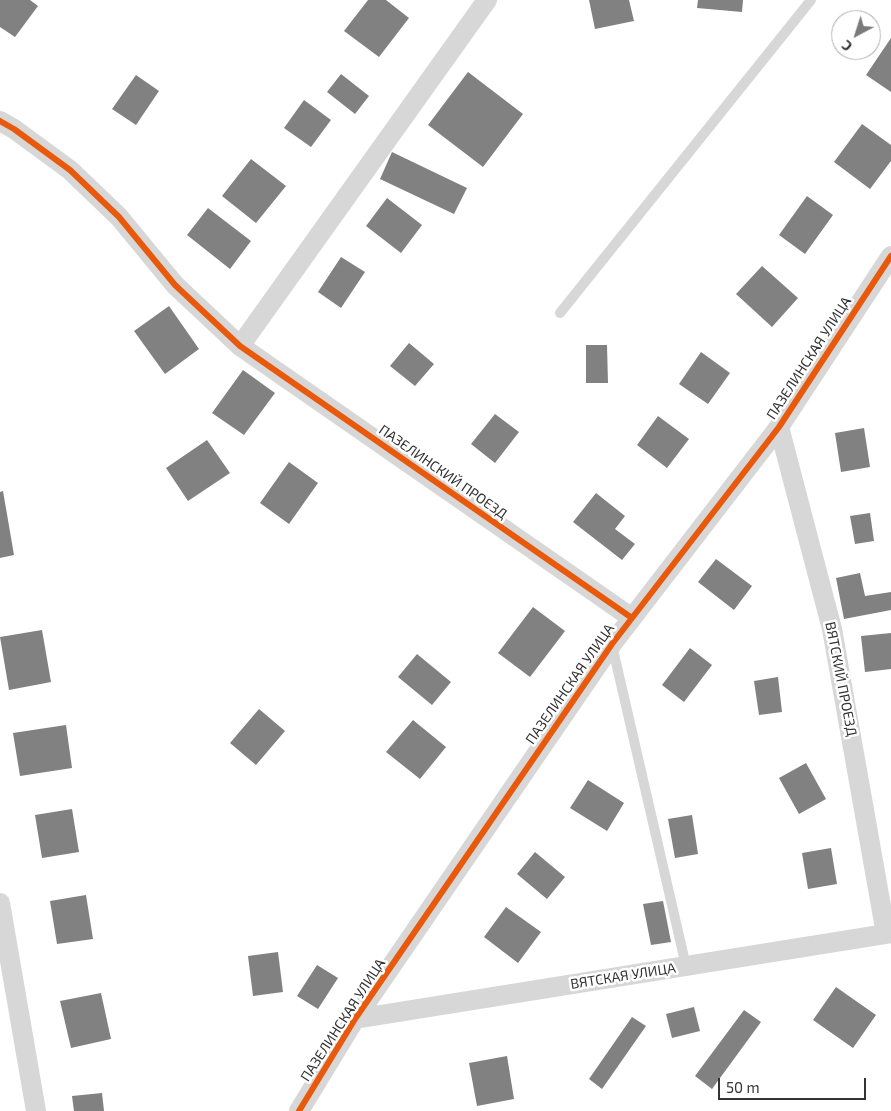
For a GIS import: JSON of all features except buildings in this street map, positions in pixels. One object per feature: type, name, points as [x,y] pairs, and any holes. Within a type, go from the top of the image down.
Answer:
[{"type":"street","points":[[240,346],[487,0]]},
{"type":"street","name":"ПАЗЕЛИНСКИЙ ПРОЕЗД","points":[[0,121],[70,170],[119,217],[174,285],[240,346],[632,618]]},
{"type":"street","name":"ПАЗЕЛИНСКАЯ УЛИЦА","points":[[299,1111],[355,1020],[612,644],[779,427],[891,256]]},
{"type":"street","name":"ВЯТСКИЙ ПРОЕЗД","points":[[779,427],[832,629],[889,934]]},
{"type":"street","points":[[0,903],[36,1111]]},
{"type":"street","name":"ВЯТСКАЯ УЛИЦА","points":[[355,1020],[889,934]]},
{"type":"lane","points":[[560,312],[811,0]]},
{"type":"lane","points":[[612,644],[686,966]]},
{"type":"cycle path","points":[[0,121],[70,170],[119,217],[175,285],[240,346],[632,618]]},
{"type":"cycle path","points":[[299,1111],[355,1019],[612,644],[779,427],[891,256]]}]
